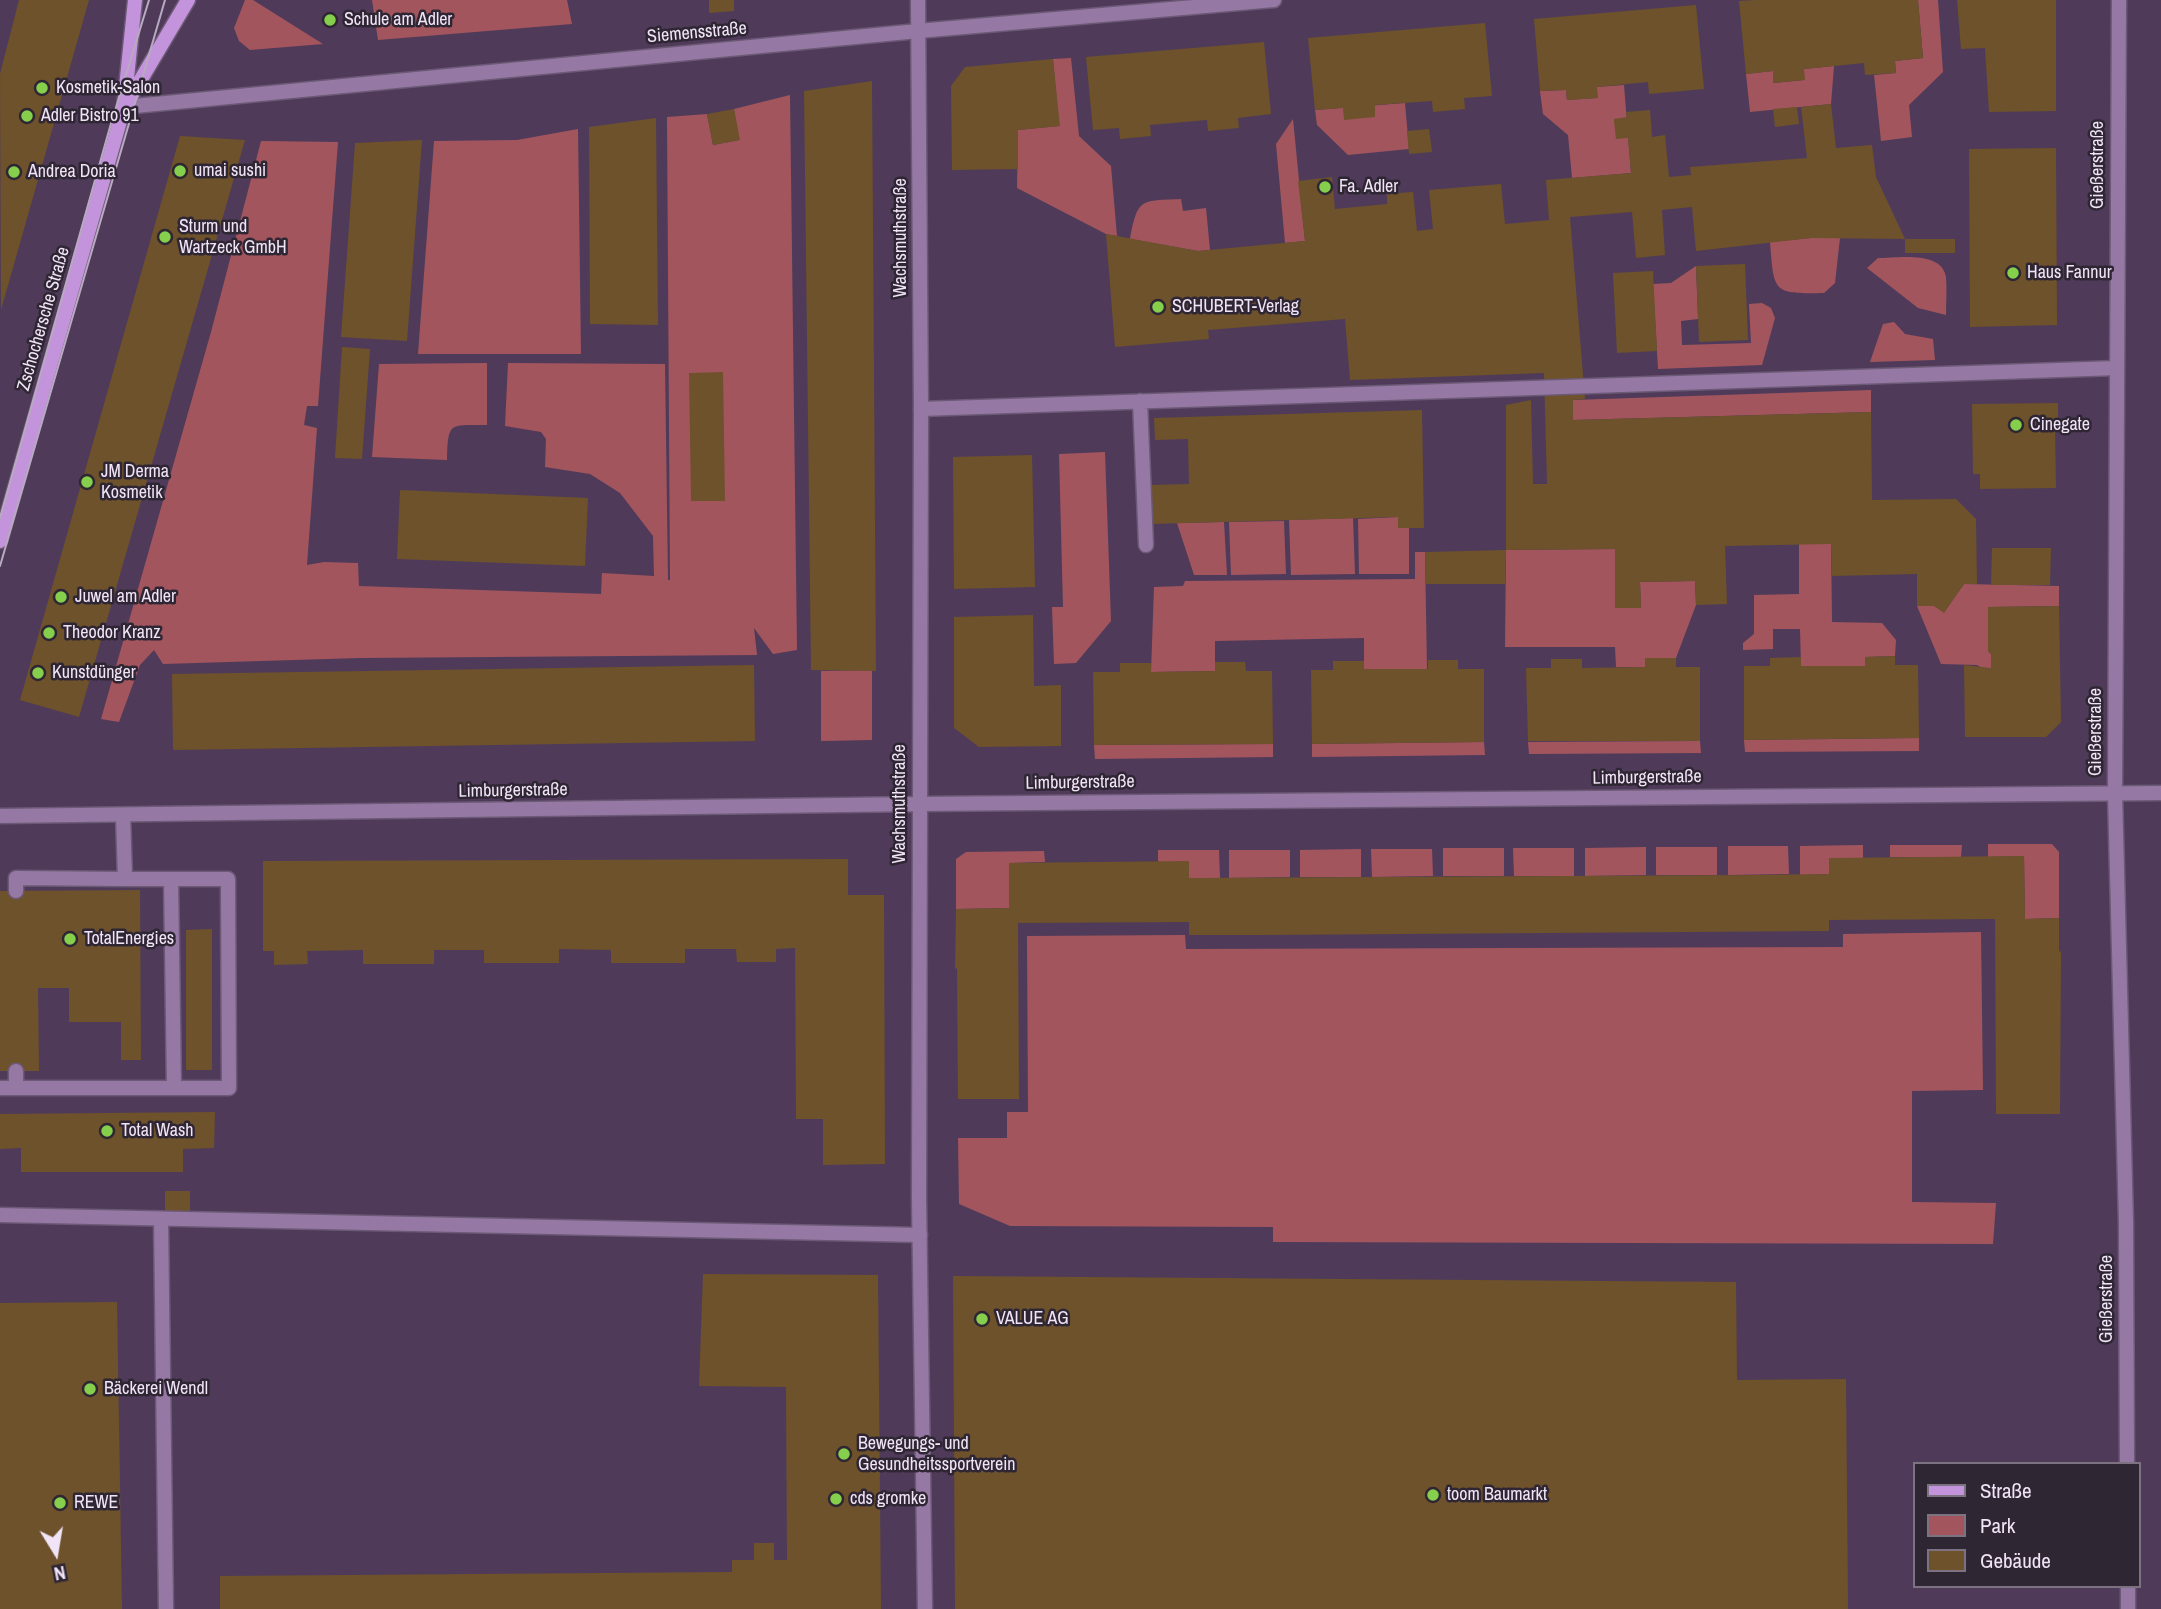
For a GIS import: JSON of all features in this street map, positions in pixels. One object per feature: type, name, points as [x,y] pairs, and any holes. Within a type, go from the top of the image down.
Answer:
[{"type":"main road","name":"Zschochersche Straße","points":[[0,541],[124,107],[135,0]]},
{"type":"main road","name":"Zschochersche Straße","points":[[124,107],[188,0]]},
{"type":"street","name":"Wachsmuthstraße","points":[[918,0],[921,409],[920,1235],[925,1609]]},
{"type":"street","name":"Siemensstraße","points":[[124,107],[918,31],[1275,0]]},
{"type":"street","name":"Gießerstraße","points":[[2119,0],[2115,793],[2126,1222],[2127,1462]]},
{"type":"street","points":[[921,409],[2117,368]]},
{"type":"street","points":[[1140,401],[1146,545]]},
{"type":"street","name":"Limburgerstraße","points":[[0,816],[919,804],[2161,793]]},
{"type":"street","points":[[123,815],[125,878]]},
{"type":"street","points":[[0,1088],[229,1088],[228,878],[16,878],[16,891]]},
{"type":"street","points":[[171,879],[174,1088]]},
{"type":"street","points":[[16,1071],[16,1088]]},
{"type":"street","points":[[0,1215],[920,1235]]},
{"type":"street","points":[[161,1219],[166,1609]]},
{"type":"street","points":[[2128,1588],[2128,1609]]},
{"type":"green space","points":[[245,0],[253,0],[323,44],[250,50],[239,41],[234,28]]},
{"type":"green space","points":[[372,0],[567,0],[572,24],[378,40]]},
{"type":"green space","points":[[1918,0],[1938,0],[1943,72],[1909,105],[1912,137],[1881,141],[1874,75],[1896,73],[1895,61],[1923,58]]},
{"type":"green space","points":[[1071,58],[1079,136],[1111,166],[1117,236],[1106,234],[1017,188],[1018,130],[1059,126],[1053,59]]},
{"type":"green space","points":[[1834,66],[1831,104],[1750,112],[1746,74],[1773,71],[1774,83],[1804,80],[1804,69]]},
{"type":"green space","points":[[1624,85],[1631,173],[1572,178],[1568,135],[1543,114],[1540,91],[1566,90],[1567,100],[1597,98],[1597,87]]},
{"type":"green space","points":[[790,95],[797,650],[773,654],[754,628],[757,655],[360,658],[163,664],[154,650],[140,665],[119,722],[101,719],[211,332],[261,141],[338,142],[318,406],[307,406],[304,425],[317,428],[307,565],[324,562],[358,563],[359,586],[601,594],[602,573],[654,576],[653,536],[620,493],[590,474],[545,467],[546,439],[541,432],[505,426],[508,363],[665,364],[670,580],[667,117],[707,114],[713,145],[739,140],[734,109]]},
{"type":"green space","points":[[1405,103],[1409,149],[1348,155],[1317,125],[1315,110]]},
{"type":"green space","points":[[1293,119],[1305,241],[1285,243],[1276,144]]},
{"type":"green space","points":[[578,129],[581,354],[418,354],[434,141],[517,140]]},
{"type":"green space","points":[[1181,199],[1183,211],[1206,208],[1210,250],[1198,251],[1130,239],[1136,215],[1144,204],[1149,201]]},
{"type":"green space","points":[[1840,238],[1835,283],[1824,293],[1786,291],[1775,281],[1770,242]]},
{"type":"green space","points":[[1918,257],[1928,259],[1943,268],[1946,277],[1946,315],[1918,308],[1867,268],[1878,258]]},
{"type":"green space","points":[[1696,266],[1698,319],[1681,321],[1682,345],[1751,343],[1749,304],[1762,303],[1771,308],[1775,318],[1762,365],[1658,369],[1653,284],[1671,283]]},
{"type":"green space","points":[[1894,322],[1905,334],[1933,339],[1935,360],[1870,362],[1883,324]]},
{"type":"green space","points":[[487,363],[487,425],[453,428],[448,438],[447,460],[372,457],[379,364]]},
{"type":"green space","points":[[1871,390],[1871,412],[1573,420],[1573,400]]},
{"type":"green space","points":[[1105,452],[1111,621],[1076,663],[1054,664],[1052,607],[1063,607],[1059,454]]},
{"type":"green space","points":[[1398,517],[1398,528],[1409,528],[1409,574],[1359,574],[1358,519]]},
{"type":"green space","points":[[1353,518],[1355,574],[1291,575],[1289,520]]},
{"type":"green space","points":[[1284,521],[1286,574],[1231,575],[1229,522]]},
{"type":"green space","points":[[1224,522],[1227,575],[1194,575],[1177,523]]},
{"type":"green space","points":[[1799,544],[1831,544],[1832,622],[1882,623],[1896,640],[1895,656],[1865,657],[1865,666],[1801,666],[1800,629],[1773,629],[1773,649],[1743,650],[1743,643],[1754,634],[1754,595],[1799,594]]},
{"type":"green space","points":[[1615,549],[1615,607],[1641,608],[1640,582],[1695,581],[1696,605],[1676,658],[1645,667],[1616,667],[1615,647],[1505,647],[1506,550]]},
{"type":"green space","points":[[1415,552],[1425,552],[1427,670],[1364,669],[1364,638],[1215,641],[1215,671],[1151,672],[1154,587],[1183,586],[1185,581],[1415,579]]},
{"type":"green space","points":[[1964,584],[2059,586],[2059,606],[1988,607],[1988,651],[1991,654],[1991,668],[1941,664],[1917,606],[1934,606],[1944,612]]},
{"type":"green space","points":[[872,670],[872,740],[821,741],[821,671]]},
{"type":"green space","points":[[1919,738],[1919,751],[1745,752],[1744,740]]},
{"type":"green space","points":[[1700,741],[1701,753],[1529,754],[1528,742]]},
{"type":"green space","points":[[1484,742],[1485,755],[1312,757],[1312,744]]},
{"type":"green space","points":[[1273,744],[1273,757],[1095,759],[1094,745]]},
{"type":"green space","points":[[1988,844],[2052,844],[2059,852],[2059,918],[2025,919],[2024,856],[1988,857]]},
{"type":"green space","points":[[1863,845],[1863,858],[1829,858],[1829,874],[1800,875],[1800,846]]},
{"type":"green space","points":[[1890,845],[1962,845],[1961,857],[1890,857]]},
{"type":"green space","points":[[1728,846],[1788,846],[1789,874],[1728,875]]},
{"type":"green space","points":[[1646,847],[1646,875],[1585,876],[1585,848]]},
{"type":"green space","points":[[1656,847],[1717,847],[1717,875],[1656,875]]},
{"type":"green space","points":[[1443,848],[1504,848],[1504,876],[1443,876]]},
{"type":"green space","points":[[1513,848],[1574,848],[1574,876],[1514,876]]},
{"type":"green space","points":[[1361,849],[1361,877],[1300,877],[1300,850]]},
{"type":"green space","points":[[1371,849],[1432,849],[1433,876],[1372,877]]},
{"type":"green space","points":[[1158,850],[1219,850],[1220,878],[1189,878],[1158,861]]},
{"type":"green space","points":[[1229,850],[1290,850],[1290,877],[1229,878]]},
{"type":"green space","points":[[1044,851],[1045,862],[1009,863],[1009,908],[956,909],[956,859],[966,852]]},
{"type":"green space","points":[[1981,932],[1983,1090],[1912,1091],[1912,1202],[1996,1203],[1993,1244],[1273,1242],[1273,1227],[1010,1226],[959,1204],[958,1138],[1007,1138],[1007,1112],[1028,1112],[1027,936],[1185,935],[1186,949],[1843,947],[1843,934]]},
{"type":"building","points":[[19,0],[89,0],[1,310],[0,74]]},
{"type":"building","points":[[709,0],[734,0],[734,11],[709,13]]},
{"type":"building","points":[[1918,0],[1923,58],[1895,61],[1896,73],[1865,75],[1864,63],[1804,69],[1805,80],[1773,83],[1773,71],[1746,74],[1739,1]]},
{"type":"building","points":[[1957,0],[2056,0],[2056,111],[1989,112],[1985,48],[1961,49]]},
{"type":"building","points":[[1696,5],[1704,89],[1649,94],[1648,82],[1597,87],[1598,98],[1567,100],[1566,90],[1540,91],[1534,19]]},
{"type":"building","points":[[1485,23],[1492,96],[1464,98],[1465,109],[1433,112],[1432,101],[1375,105],[1375,117],[1344,120],[1343,108],[1315,110],[1308,38]]},
{"type":"building","points":[[1264,42],[1271,114],[1238,118],[1239,128],[1208,131],[1207,120],[1150,125],[1151,136],[1120,139],[1119,128],[1093,130],[1086,57]]},
{"type":"building","points":[[1053,59],[1060,126],[1018,130],[1018,169],[952,170],[951,86],[965,67]]},
{"type":"building","points":[[872,81],[876,671],[811,670],[804,91]]},
{"type":"building","points":[[1831,104],[1836,148],[1872,145],[1876,177],[1905,239],[1811,238],[1696,251],[1692,207],[1662,210],[1665,255],[1636,258],[1632,212],[1570,217],[1585,399],[1573,400],[1573,420],[1871,412],[1872,500],[1956,499],[1976,519],[1977,584],[1964,584],[1944,613],[1934,606],[1917,606],[1917,574],[1832,576],[1831,544],[1725,546],[1727,604],[1696,605],[1695,581],[1640,582],[1641,608],[1615,608],[1615,549],[1506,550],[1506,405],[1531,400],[1533,484],[1547,484],[1544,373],[1350,380],[1345,319],[1208,330],[1209,339],[1115,347],[1106,234],[1198,251],[1305,241],[1298,181],[1332,177],[1335,209],[1387,204],[1387,194],[1413,192],[1417,231],[1433,229],[1429,190],[1501,184],[1505,224],[1549,220],[1546,180],[1631,173],[1628,138],[1616,139],[1614,121],[1627,117],[1626,112],[1650,110],[1652,137],[1665,135],[1669,177],[1691,175],[1690,167],[1807,158],[1801,107]]},
{"type":"building","points":[[1797,107],[1799,124],[1775,127],[1773,109]]},
{"type":"building","points":[[734,109],[740,140],[713,145],[707,114]]},
{"type":"building","points":[[656,118],[658,325],[590,324],[589,127]]},
{"type":"building","points":[[1429,129],[1432,152],[1409,154],[1407,131]]},
{"type":"building","points":[[180,136],[245,140],[79,717],[20,700]]},
{"type":"building","points":[[422,140],[407,341],[341,337],[355,143]]},
{"type":"building","points":[[2056,148],[2057,325],[1970,327],[1969,149]]},
{"type":"building","points":[[1905,239],[1955,239],[1955,253],[1905,253]]},
{"type":"building","points":[[1745,264],[1748,340],[1699,342],[1696,266]]},
{"type":"building","points":[[1653,271],[1657,351],[1617,353],[1613,273]]},
{"type":"building","points":[[342,347],[370,349],[362,459],[335,458]]},
{"type":"building","points":[[723,372],[725,501],[691,501],[689,373]]},
{"type":"building","points":[[2058,403],[2058,430],[2055,430],[2056,488],[1980,489],[1980,474],[1973,474],[1972,404]]},
{"type":"building","points":[[1422,410],[1424,528],[1398,528],[1398,517],[1152,524],[1151,485],[1189,484],[1188,439],[1155,440],[1154,418]]},
{"type":"building","points":[[1032,455],[1035,587],[954,589],[953,457]]},
{"type":"building","points":[[400,490],[588,498],[585,566],[397,559]]},
{"type":"building","points":[[1992,548],[2051,548],[2050,585],[1991,585]]},
{"type":"building","points":[[1506,550],[1505,584],[1426,584],[1425,552]]},
{"type":"building","points":[[2059,606],[2061,722],[2046,737],[1965,737],[1964,665],[1991,668],[1991,654],[1988,651],[1988,607]]},
{"type":"building","points":[[1033,615],[1034,686],[1061,685],[1061,746],[979,747],[954,728],[954,617]]},
{"type":"building","points":[[1895,656],[1895,665],[1918,665],[1919,738],[1744,740],[1744,666],[1770,666],[1770,658],[1801,657],[1801,666],[1865,666],[1865,657]]},
{"type":"building","points":[[1645,658],[1676,658],[1676,667],[1700,667],[1700,741],[1528,741],[1526,668],[1551,668],[1551,659],[1582,659],[1582,668],[1645,667]]},
{"type":"building","points":[[1428,660],[1458,660],[1458,669],[1484,669],[1484,742],[1312,744],[1311,670],[1333,670],[1333,661],[1364,661],[1364,669],[1428,669]]},
{"type":"building","points":[[1215,662],[1245,662],[1246,671],[1272,671],[1273,744],[1094,745],[1093,672],[1120,672],[1120,663],[1151,663],[1151,672],[1215,671]]},
{"type":"building","points":[[754,665],[755,741],[173,750],[172,674]]},
{"type":"building","points":[[2024,856],[2025,919],[2059,918],[2060,1114],[1996,1114],[1995,919],[1829,920],[1829,931],[1260,935],[1189,935],[1189,922],[1018,923],[1019,1099],[958,1099],[956,909],[1009,908],[1009,863],[1189,861],[1189,878],[1758,875],[1829,874],[1829,858]]},
{"type":"building","points":[[848,859],[848,895],[884,895],[885,1164],[823,1165],[823,1119],[796,1119],[795,948],[776,949],[776,962],[737,962],[736,949],[685,949],[685,963],[611,963],[611,950],[559,949],[559,963],[484,963],[484,950],[434,950],[434,964],[363,964],[363,950],[307,951],[308,964],[274,965],[274,951],[263,951],[263,861]]},
{"type":"building","name":"TotalEnergies","points":[[140,890],[141,1060],[121,1060],[121,1022],[69,1022],[69,988],[38,988],[39,1071],[0,1071],[0,891]]},
{"type":"building","points":[[212,929],[212,1070],[186,1070],[186,930]]},
{"type":"building","name":"Total Wash","points":[[215,1112],[214,1148],[183,1149],[183,1172],[21,1172],[21,1148],[0,1149],[0,1114]]},
{"type":"building","points":[[165,1191],[190,1191],[190,1215],[165,1215]]},
{"type":"building","points":[[703,1274],[878,1275],[881,1609],[220,1609],[220,1576],[732,1572],[732,1560],[754,1560],[754,1543],[774,1543],[774,1560],[787,1560],[786,1387],[699,1386]]},
{"type":"building","name":"toom Baumarkt","points":[[953,1276],[1736,1282],[1737,1380],[1846,1379],[1848,1609],[955,1609]]},
{"type":"building","name":"REWE","points":[[117,1302],[122,1609],[0,1609],[0,1303]]},
{"type":"tram line","points":[[0,518],[110,127],[149,0]]},
{"type":"tram line","points":[[0,566],[165,0]]},
{"type":"place","name":"Schule am Adler","points":[[330,20]]},
{"type":"place","name":"Kosmetik-Salon","points":[[42,88]]},
{"type":"place","name":"Adler Bistro 91","points":[[27,116]]},
{"type":"place","name":"umai sushi","points":[[180,171]]},
{"type":"place","name":"Andrea Doria","points":[[14,172]]},
{"type":"place","name":"Fa. Adler","points":[[1325,187]]},
{"type":"place","name":"Sturm und Wartzeck GmbH","points":[[165,237]]},
{"type":"place","name":"Haus Fannur","points":[[2013,273]]},
{"type":"place","name":"SCHUBERT-Verlag","points":[[1158,307]]},
{"type":"place","name":"Cinegate","points":[[2016,425]]},
{"type":"place","name":"JM Derma Kosmetik","points":[[87,482]]},
{"type":"place","name":"Juwel am Adler","points":[[61,597]]},
{"type":"place","name":"Theodor Kranz","points":[[49,633]]},
{"type":"place","name":"Kunstdünger","points":[[38,673]]},
{"type":"place","name":"TotalEnergies","points":[[70,939]]},
{"type":"place","name":"Total Wash","points":[[107,1131]]},
{"type":"place","name":"VALUE AG","points":[[982,1319]]},
{"type":"place","name":"Bäckerei Wendl","points":[[90,1389]]},
{"type":"place","name":"Bewegungs- und Gesundheitssportverein","points":[[844,1454]]},
{"type":"place","name":"toom Baumarkt","points":[[1433,1495]]},
{"type":"place","name":"cds gromke","points":[[836,1499]]},
{"type":"place","name":"REWE","points":[[60,1503]]}]
